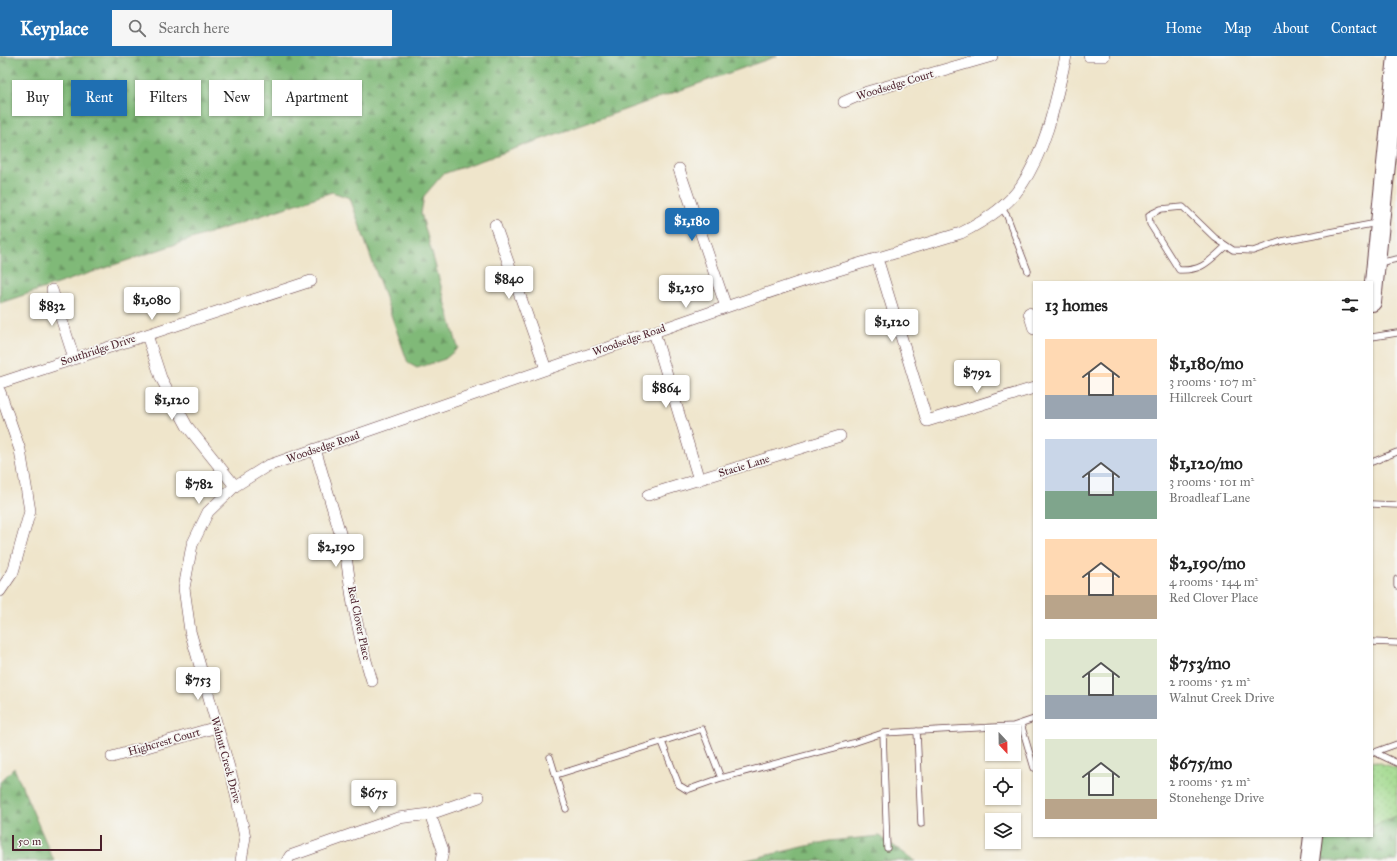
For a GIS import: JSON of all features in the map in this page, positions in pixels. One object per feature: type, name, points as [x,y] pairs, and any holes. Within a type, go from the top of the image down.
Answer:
[{"type":"main road","points":[[1373,294],[1397,56]]},
{"type":"main road","points":[[1310,861],[1313,837]]},
{"type":"street","name":"Woodsedge Court","points":[[844,102],[867,92],[992,56]]},
{"type":"street","name":"Woodsedge Road","points":[[235,486],[267,466],[315,449],[726,307],[877,258],[961,233],[982,222],[1000,207],[1020,188],[1032,168],[1053,114],[1066,56]]},
{"type":"street","points":[[1089,56],[1104,56]]},
{"type":"street","points":[[679,169],[726,307]]},
{"type":"street","points":[[495,224],[546,369]]},
{"type":"street","points":[[877,258],[927,421],[1033,388]]},
{"type":"street","name":"Southridge Drive","points":[[0,383],[310,281]]},
{"type":"street","points":[[52,290],[74,358]]},
{"type":"street","points":[[1029,313],[1033,326]]},
{"type":"street","points":[[654,332],[699,480]]},
{"type":"street","points":[[147,335],[161,378],[187,426],[235,486]]},
{"type":"street","points":[[0,392],[20,450],[30,511],[13,572],[0,591]]},
{"type":"street","name":"Stacie Lane","points":[[648,495],[840,436]]},
{"type":"street","name":"Red Clover Place","points":[[315,449],[324,475],[345,550],[353,604],[364,654],[372,681]]},
{"type":"street","name":"Walnut Creek Drive","points":[[235,486],[208,512],[192,545],[184,588],[190,631],[234,785],[244,837],[241,861]]},
{"type":"street","name":"Highcrest Court","points":[[112,757],[217,727]]},
{"type":"street","points":[[286,861],[290,856],[398,818],[430,814],[479,797]]},
{"type":"street","points":[[430,814],[442,850],[441,861]]},
{"type":"lane","points":[[1000,207],[1007,216],[1028,271]]},
{"type":"lane","points":[[1226,246],[1205,265],[1192,271],[1179,270],[1150,224],[1149,215],[1161,209],[1183,207],[1215,238],[1233,250],[1253,250],[1282,241],[1380,222]]},
{"type":"lane","points":[[1377,263],[1397,258]]},
{"type":"lane","points":[[1373,337],[1397,333]]},
{"type":"lane","points":[[1373,462],[1397,452]]},
{"type":"lane","points":[[1373,504],[1397,505]]},
{"type":"lane","points":[[1397,579],[1397,586]]},
{"type":"lane","points":[[1373,642],[1397,643]]},
{"type":"lane","points":[[662,742],[679,785],[687,790],[721,778],[853,743],[883,733],[1014,726],[1033,719]]},
{"type":"lane","points":[[1021,724],[1033,760]]},
{"type":"lane","points":[[556,775],[702,729],[721,778]]},
{"type":"lane","points":[[918,731],[921,824]]},
{"type":"lane","points":[[883,733],[887,848]]},
{"type":"lane","points":[[1373,752],[1397,744]]},
{"type":"lane","points":[[1373,752],[1397,763]]},
{"type":"lane","points":[[550,757],[566,809]]},
{"type":"green space","points":[[0,56],[777,56],[443,174],[424,196],[421,213],[458,348],[445,359],[417,368],[408,363],[350,198],[332,192],[0,303]]},
{"type":"green space","points":[[1373,761],[1397,768],[1397,815],[1373,827]]},
{"type":"green space","points":[[14,768],[54,861],[0,861],[0,782]]},
{"type":"green space","points":[[1397,815],[1397,861],[1321,861],[1323,837],[1373,837],[1373,827]]},
{"type":"green space","points":[[880,836],[915,861],[742,861],[829,841]]}]
